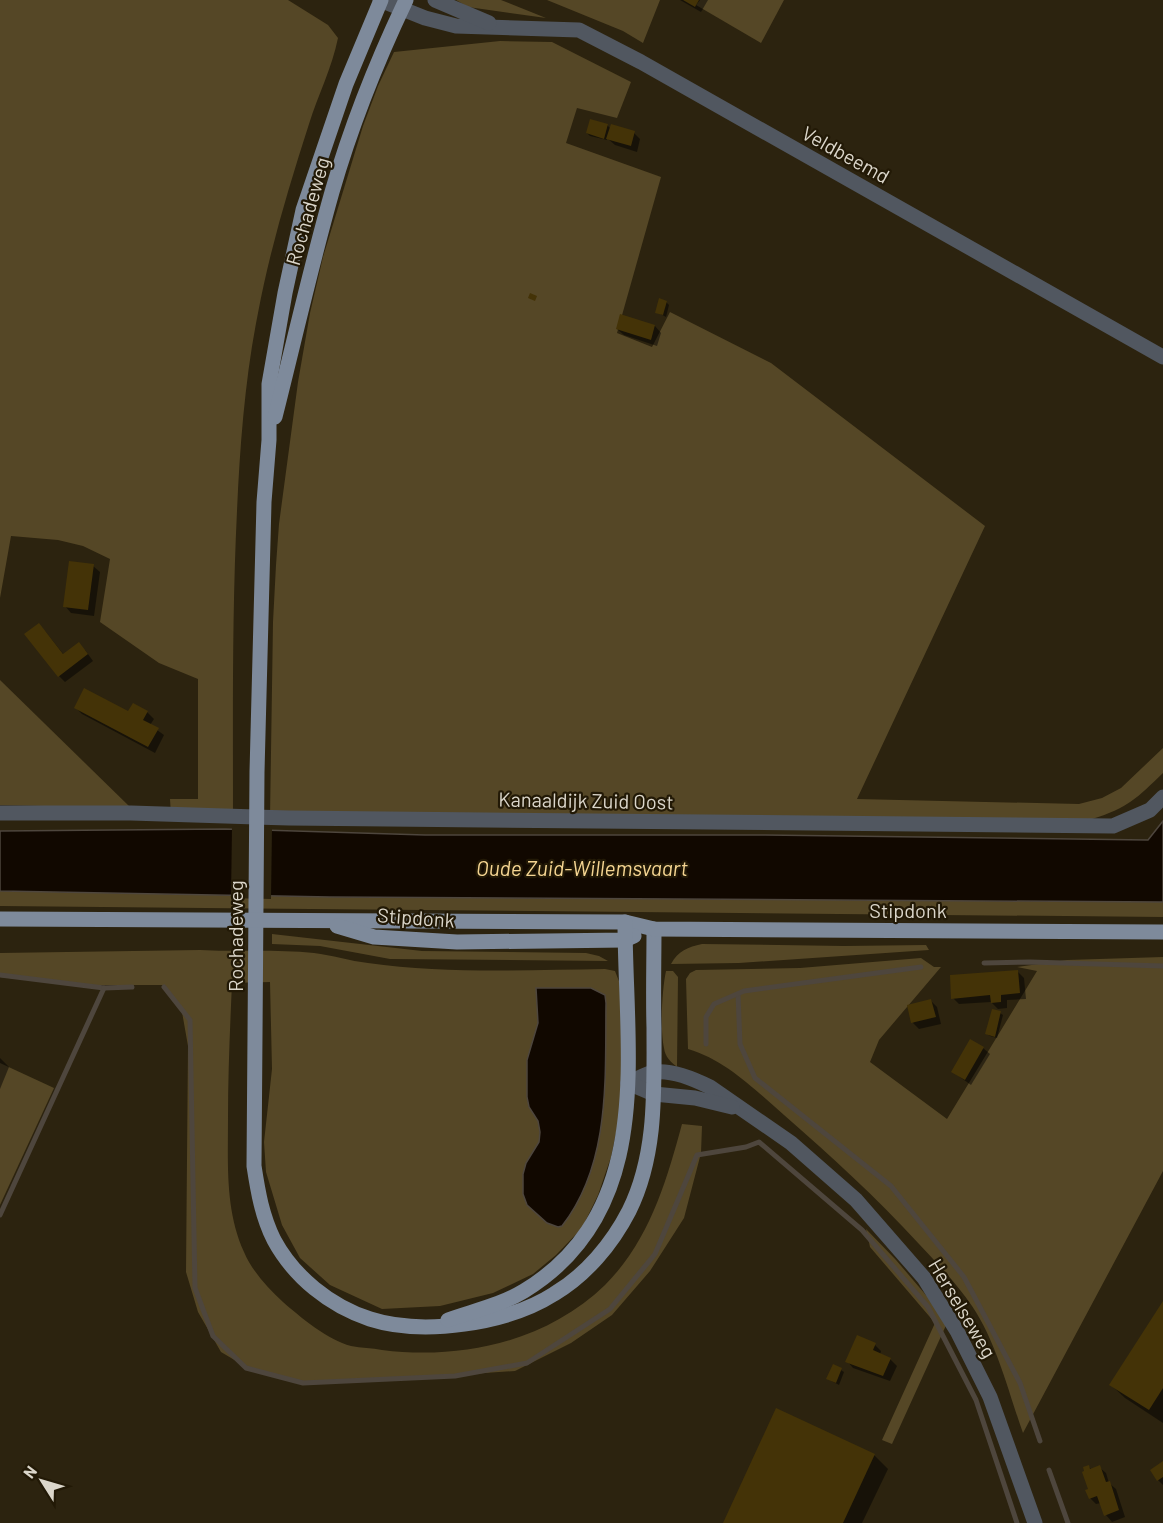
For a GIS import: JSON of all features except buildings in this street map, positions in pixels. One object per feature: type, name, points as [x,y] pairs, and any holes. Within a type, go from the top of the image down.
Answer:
[{"type":"main road","name":"Rochadeweg","points":[[381,0],[346,84],[303,210],[269,384],[269,441],[264,502],[258,791],[254,1166],[260,1204],[274,1241],[308,1284],[340,1306],[372,1320],[431,1326],[472,1324],[514,1313],[554,1294],[584,1272],[617,1231],[636,1196],[648,1153],[654,1094],[654,929]]},
{"type":"main road","name":"Rochadeweg","points":[[269,441],[333,190],[370,83],[404,4]]},
{"type":"main road","name":"Stipdonk","points":[[0,919],[625,922],[654,929],[1163,932]]},
{"type":"main road","name":"Stipdonk","points":[[320,921],[374,937],[457,942],[625,940],[654,929]]},
{"type":"main road","name":"Rochadeweg","points":[[431,1326],[488,1307],[523,1292],[552,1270],[579,1243],[591,1227],[610,1190],[624,1131],[628,1083],[625,922]]},
{"type":"street","name":"Veldbeemd","points":[[381,0],[404,4],[456,26],[579,30],[641,62],[1163,357]]},
{"type":"street","name":"Veldbeemd","points":[[435,0],[497,27]]},
{"type":"street","name":"Kanaaldijk Zuid Oost","points":[[0,813],[1113,826],[1150,810],[1163,797]]},
{"type":"street","points":[[628,1083],[654,1072]]},
{"type":"street","name":"Herselseweg","points":[[654,1072],[697,1080],[790,1143],[856,1200],[924,1278],[957,1331],[990,1396],[1035,1523]]},
{"type":"street","name":"Herselseweg","points":[[628,1083],[654,1094],[695,1098],[741,1109]]},
{"type":"shaded area","points":[[0,0],[288,0],[328,25],[338,38],[280,218],[253,337],[246,387],[235,549],[233,816],[171,815],[170,799],[198,799],[198,679],[159,663],[100,622],[110,559],[83,546],[58,540],[11,536],[0,598]]},
{"type":"shaded area","points":[[456,0],[501,0],[546,18],[468,7]]},
{"type":"shaded area","points":[[547,0],[660,0],[643,43],[623,31]]},
{"type":"shaded area","points":[[700,0],[784,0],[761,43],[696,5]]},
{"type":"shaded area","points":[[500,41],[552,42],[631,82],[617,118],[577,108],[566,143],[661,177],[617,333],[652,347],[670,312],[771,363],[985,526],[857,799],[1079,804],[1102,798],[1121,788],[1163,748],[1163,773],[1139,796],[1115,811],[1092,819],[270,817],[273,622],[279,524],[298,382],[323,257],[363,126],[394,52]]},
{"type":"shaded area","points":[[0,680],[131,808],[0,805]]},
{"type":"shaded area","points":[[0,891],[330,897],[1163,902],[1163,917],[0,906]]},
{"type":"shaded area","points":[[272,934],[422,951],[586,953],[608,961],[390,959],[320,946],[272,944]]},
{"type":"shaded area","points":[[702,944],[926,945],[929,950],[739,963],[671,964],[684,950]]},
{"type":"shaded area","points":[[286,951],[427,969],[605,969],[615,971],[622,989],[622,1071],[619,1118],[611,1157],[598,1195],[582,1228],[556,1255],[533,1274],[493,1293],[440,1306],[382,1309],[330,1285],[300,1258],[282,1225],[266,1172],[264,1142],[272,1069],[270,982],[232,983],[228,1085],[228,1170],[233,1220],[244,1252],[261,1279],[283,1302],[306,1321],[342,1343],[382,1350],[412,1352],[472,1349],[501,1343],[529,1333],[556,1321],[582,1305],[605,1285],[633,1250],[654,1210],[682,1124],[702,1126],[701,1153],[684,1218],[650,1271],[612,1315],[571,1343],[515,1371],[352,1382],[298,1383],[253,1371],[221,1352],[198,1312],[186,1272],[188,1046],[182,1012],[165,985],[71,985],[0,977],[0,953]],"holes":[[[538,1023],[547,1223],[527,1205],[523,1194],[540,1132],[538,1121],[529,1106],[527,1097],[527,1060]]]},
{"type":"shaded area","points":[[1163,957],[1163,1171],[1023,1433],[1001,1368],[981,1320],[947,1274],[870,1194],[762,1096],[715,1060],[688,1049],[686,979],[696,970],[800,968],[921,958],[934,967],[941,967],[879,1040],[870,1062],[947,1119],[1037,971],[1017,967],[1067,960]]},
{"type":"shaded area","points":[[666,971],[673,971],[678,977],[677,1067],[667,1057],[663,1040],[662,1009]]},
{"type":"shaded area","points":[[0,1063],[54,1088],[0,1205]]},
{"type":"shaded area","points":[[866,1229],[948,1321],[892,1444],[882,1440],[935,1323],[870,1247]]},
{"type":"water","name":"Oude Zuid-Willemsvaart","points":[[1163,821],[1163,902],[330,897],[0,891],[0,831],[225,829],[425,835],[765,835],[1148,840]]},
{"type":"water","points":[[536,988],[591,988],[605,995],[606,1003],[605,1090],[597,1148],[578,1201],[562,1226],[558,1227],[547,1223],[527,1205],[523,1194],[523,1174],[526,1163],[539,1142],[540,1132],[538,1121],[529,1107],[527,1097],[527,1060],[538,1023]]},
{"type":"pier","points":[[232,826],[272,828],[271,899],[231,898]]},
{"type":"waterway","points":[[984,963],[1163,966]]},
{"type":"waterway","points":[[706,1044],[706,1017],[714,1004],[744,991],[921,967]]},
{"type":"waterway","points":[[0,975],[104,988],[0,1215]]},
{"type":"waterway","points":[[104,988],[132,987]]},
{"type":"waterway","points":[[164,987],[190,1020],[195,1288],[213,1336],[246,1368],[303,1383],[455,1376],[527,1363],[610,1309],[655,1254],[697,1155],[746,1147],[759,1142],[862,1230],[928,1307],[976,1400],[1017,1523]]},
{"type":"waterway","points":[[738,994],[740,1044],[755,1078],[891,1186],[964,1277],[1020,1383],[1040,1441]]},
{"type":"waterway","points":[[1049,1470],[1068,1523]]}]
